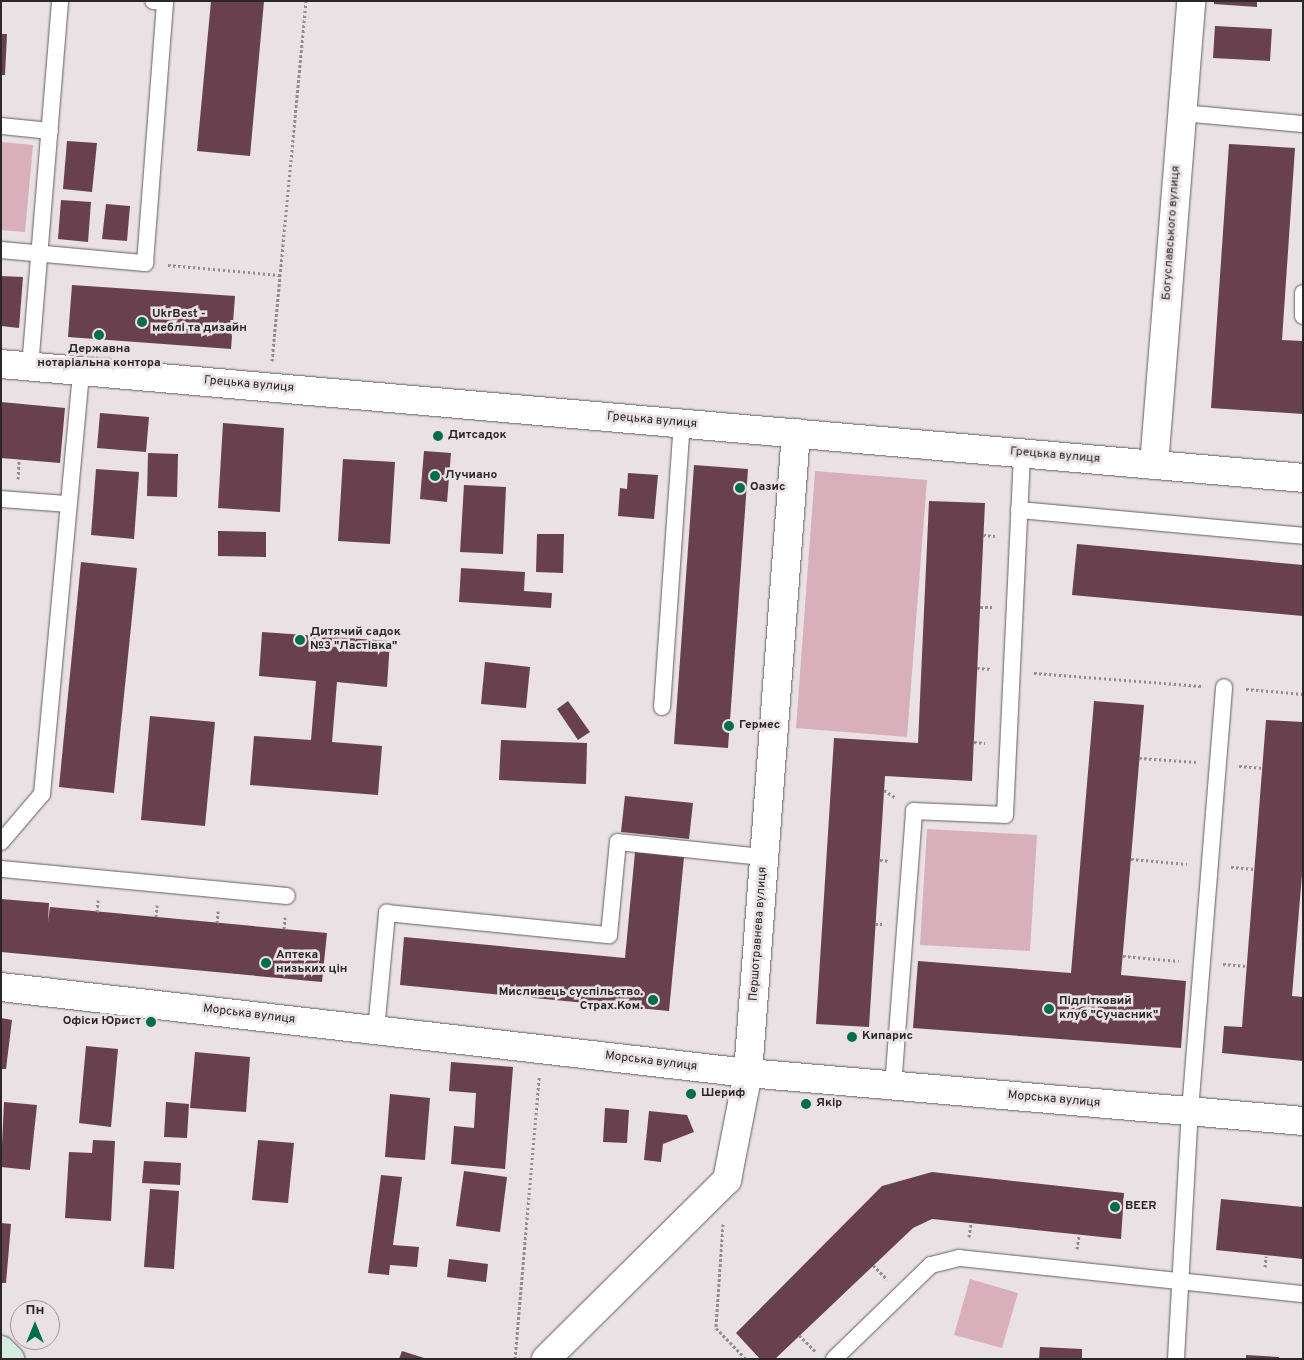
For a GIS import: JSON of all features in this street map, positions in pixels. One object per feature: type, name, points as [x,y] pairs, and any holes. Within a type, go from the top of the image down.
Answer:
[{"type":"main road","points":[[1,1350],[10,1359]]},
{"type":"street","name":"Богуславського вулиця","points":[[1154,465],[1191,1]]},
{"type":"street","name":"Грецька вулиця","points":[[1,364],[1303,478]]},
{"type":"street","name":"Першотравнева вулиця","points":[[726,1180],[748,1073],[796,433]]},
{"type":"street","name":"Морська вулиця","points":[[1,987],[748,1073],[1303,1121]]},
{"type":"street","points":[[546,1359],[726,1180]]},
{"type":"lane","points":[[30,367],[60,1]]},
{"type":"lane","points":[[1,250],[145,263],[166,2],[153,1]]},
{"type":"lane","points":[[1182,113],[1303,124]]},
{"type":"lane","points":[[1,126],[50,131]]},
{"type":"lane","points":[[1303,293],[1303,316]]},
{"type":"lane","points":[[1,842],[42,794],[81,370]]},
{"type":"lane","points":[[662,708],[682,423]]},
{"type":"lane","points":[[893,1086],[914,811],[1005,815],[1022,453]]},
{"type":"lane","points":[[1,499],[68,504]]},
{"type":"lane","points":[[1019,510],[1303,536]]},
{"type":"lane","points":[[1176,1359],[1182,1283],[1190,1111],[1224,688]]},
{"type":"lane","points":[[376,1030],[387,913],[609,935],[618,842],[764,857]]},
{"type":"lane","points":[[1,869],[287,896]]},
{"type":"lane","points":[[834,1359],[931,1265],[960,1258],[1182,1283],[1303,1294]]},
{"type":"path","points":[[269,387],[306,1]]},
{"type":"path","points":[[145,263],[280,275]]},
{"type":"path","points":[[1012,671],[1303,694]]},
{"type":"path","points":[[516,1359],[541,1049]]},
{"type":"path","points":[[726,1180],[716,1328],[746,1359]]},
{"type":"path","points":[[799,1336],[816,1353]]},
{"type":"shaded area","points":[[1,142],[33,145],[25,232],[1,230]]},
{"type":"shaded area","points":[[815,471],[927,480],[907,737],[796,728]]},
{"type":"shaded area","points":[[927,829],[1037,835],[1030,951],[920,945]]},
{"type":"shaded area","points":[[970,1279],[1018,1293],[1002,1348],[954,1335]]},
{"type":"building","points":[[211,1],[264,1],[250,156],[197,151]]},
{"type":"building","points":[[1214,1],[1257,1],[1257,7],[1214,4]]},
{"type":"building","points":[[1215,26],[1272,29],[1270,61],[1213,58]]},
{"type":"building","points":[[1,34],[7,34],[5,75],[1,75]]},
{"type":"building","points":[[67,141],[97,143],[92,192],[63,189]]},
{"type":"building","points":[[1229,144],[1295,148],[1282,340],[1303,341],[1303,414],[1211,408]]},
{"type":"building","points":[[61,200],[91,202],[88,242],[58,239]]},
{"type":"building","points":[[106,204],[130,206],[127,241],[102,239]]},
{"type":"building","points":[[1,276],[23,277],[19,328],[1,326]]},
{"type":"building","points":[[72,285],[235,296],[231,349],[68,337]]},
{"type":"building","points":[[1,402],[65,408],[60,463],[1,458]]},
{"type":"building","points":[[100,413],[149,417],[146,452],[97,448]]},
{"type":"building","points":[[223,423],[284,428],[280,512],[218,508]]},
{"type":"building","name":"Лучиано","points":[[424,451],[451,453],[447,502],[420,499]]},
{"type":"building","points":[[148,453],[178,454],[177,497],[147,496]]},
{"type":"building","points":[[343,459],[395,462],[390,544],[338,541]]},
{"type":"building","points":[[694,465],[748,469],[728,748],[674,744]]},
{"type":"building","points":[[96,469],[139,472],[134,539],[91,535]]},
{"type":"building","points":[[628,473],[658,475],[654,519],[618,516],[620,488],[627,489]]},
{"type":"building","points":[[464,485],[506,487],[503,554],[460,552]]},
{"type":"building","points":[[929,501],[985,503],[972,781],[885,776],[869,1027],[816,1024],[834,738],[918,743]]},
{"type":"building","points":[[218,531],[266,532],[266,557],[218,556]]},
{"type":"building","points":[[537,534],[564,534],[563,573],[536,572]]},
{"type":"building","points":[[1077,544],[1303,565],[1303,616],[1072,595]]},
{"type":"building","points":[[81,562],[137,568],[114,793],[59,787]]},
{"type":"building","points":[[461,568],[525,572],[524,591],[552,593],[551,608],[459,602]]},
{"type":"building","points":[[262,632],[390,641],[387,687],[337,682],[332,742],[382,746],[378,795],[250,785],[254,736],[311,740],[316,681],[259,676]]},
{"type":"building","points":[[485,662],[530,667],[526,708],[481,704]]},
{"type":"building","points":[[568,701],[590,732],[578,740],[557,709]]},
{"type":"building","points":[[1094,701],[1144,705],[1121,975],[1186,981],[1181,1048],[913,1028],[918,961],[1071,973]]},
{"type":"building","points":[[150,716],[215,722],[205,826],[141,820]]},
{"type":"building","points":[[1266,720],[1303,722],[1303,862],[1292,996],[1303,997],[1303,1061],[1222,1053],[1224,1026],[1242,1027]]},
{"type":"building","points":[[501,740],[587,743],[586,784],[499,780]]},
{"type":"building","points":[[625,796],[693,803],[689,839],[621,832]]},
{"type":"building","points":[[635,852],[684,857],[669,1011],[400,985],[404,937],[625,958]]},
{"type":"building","points":[[1,899],[49,903],[48,922],[50,907],[327,933],[322,982],[1,952]]},
{"type":"building","points":[[1,1018],[12,1020],[6,1069],[1,1069]]},
{"type":"building","points":[[86,1046],[118,1049],[111,1127],[79,1123]]},
{"type":"building","points":[[195,1052],[250,1057],[246,1112],[190,1108]]},
{"type":"building","points":[[451,1062],[513,1067],[505,1169],[451,1164],[454,1126],[474,1128],[476,1093],[449,1091]]},
{"type":"building","points":[[390,1094],[430,1098],[425,1160],[385,1157]]},
{"type":"building","points":[[4,1102],[37,1105],[30,1170],[1,1167]]},
{"type":"building","points":[[166,1102],[189,1104],[187,1138],[164,1137]]},
{"type":"building","points":[[605,1108],[629,1110],[627,1143],[603,1142]]},
{"type":"building","points":[[649,1111],[687,1115],[694,1132],[663,1144],[661,1162],[644,1160]]},
{"type":"building","points":[[93,1140],[115,1141],[111,1221],[65,1218],[69,1152],[92,1153]]},
{"type":"building","points":[[258,1140],[294,1143],[288,1203],[252,1200]]},
{"type":"building","points":[[144,1161],[181,1163],[180,1185],[142,1183]]},
{"type":"building","points":[[464,1171],[507,1177],[500,1232],[456,1226]]},
{"type":"building","points":[[932,1172],[1124,1193],[1121,1239],[932,1219],[913,1228],[775,1359],[760,1359],[736,1333],[882,1186]]},
{"type":"building","points":[[381,1175],[402,1177],[393,1245],[419,1247],[417,1267],[390,1265],[389,1275],[368,1273]]},
{"type":"building","points":[[150,1189],[179,1191],[174,1269],[144,1267]]},
{"type":"building","points":[[1221,1199],[1303,1207],[1303,1259],[1216,1250]]},
{"type":"building","points":[[1,1223],[11,1224],[6,1283],[1,1283]]},
{"type":"building","points":[[449,1259],[488,1264],[486,1282],[447,1277]]},
{"type":"building","points":[[1040,1347],[1082,1349],[1082,1359],[1039,1359]]},
{"type":"building","points":[[402,1351],[424,1358],[424,1359],[399,1359]]},
{"type":"building","points":[[1246,1355],[1279,1357],[1279,1359],[1246,1359]]},
{"type":"place","name":"UkrBest - меблі та дизайн","points":[[142,322]]},
{"type":"place","name":"Державна нотаріальна контора","points":[[99,335]]},
{"type":"place","name":"Дитсадок","points":[[438,436]]},
{"type":"place","name":"Лучиано","points":[[435,476]]},
{"type":"place","name":"Оазис","points":[[740,488]]},
{"type":"place","name":"Дитячий садок №3 \"Ластівка\"","points":[[300,640]]},
{"type":"place","name":"Гермес","points":[[729,726]]},
{"type":"place","name":"Аптека низьких цін","points":[[266,963]]},
{"type":"place","name":"Мисливець суспільство. Страх.Ком.","points":[[653,1000]]},
{"type":"place","name":"Підлітковий клуб \"Сучасник\"","points":[[1049,1009]]},
{"type":"place","name":"Офіси Юрист","points":[[151,1022]]},
{"type":"place","name":"Кипарис","points":[[852,1037]]},
{"type":"place","name":"Шериф","points":[[691,1094]]},
{"type":"place","name":"Якір","points":[[806,1104]]},
{"type":"place","name":"BEER","points":[[1115,1207]]}]
